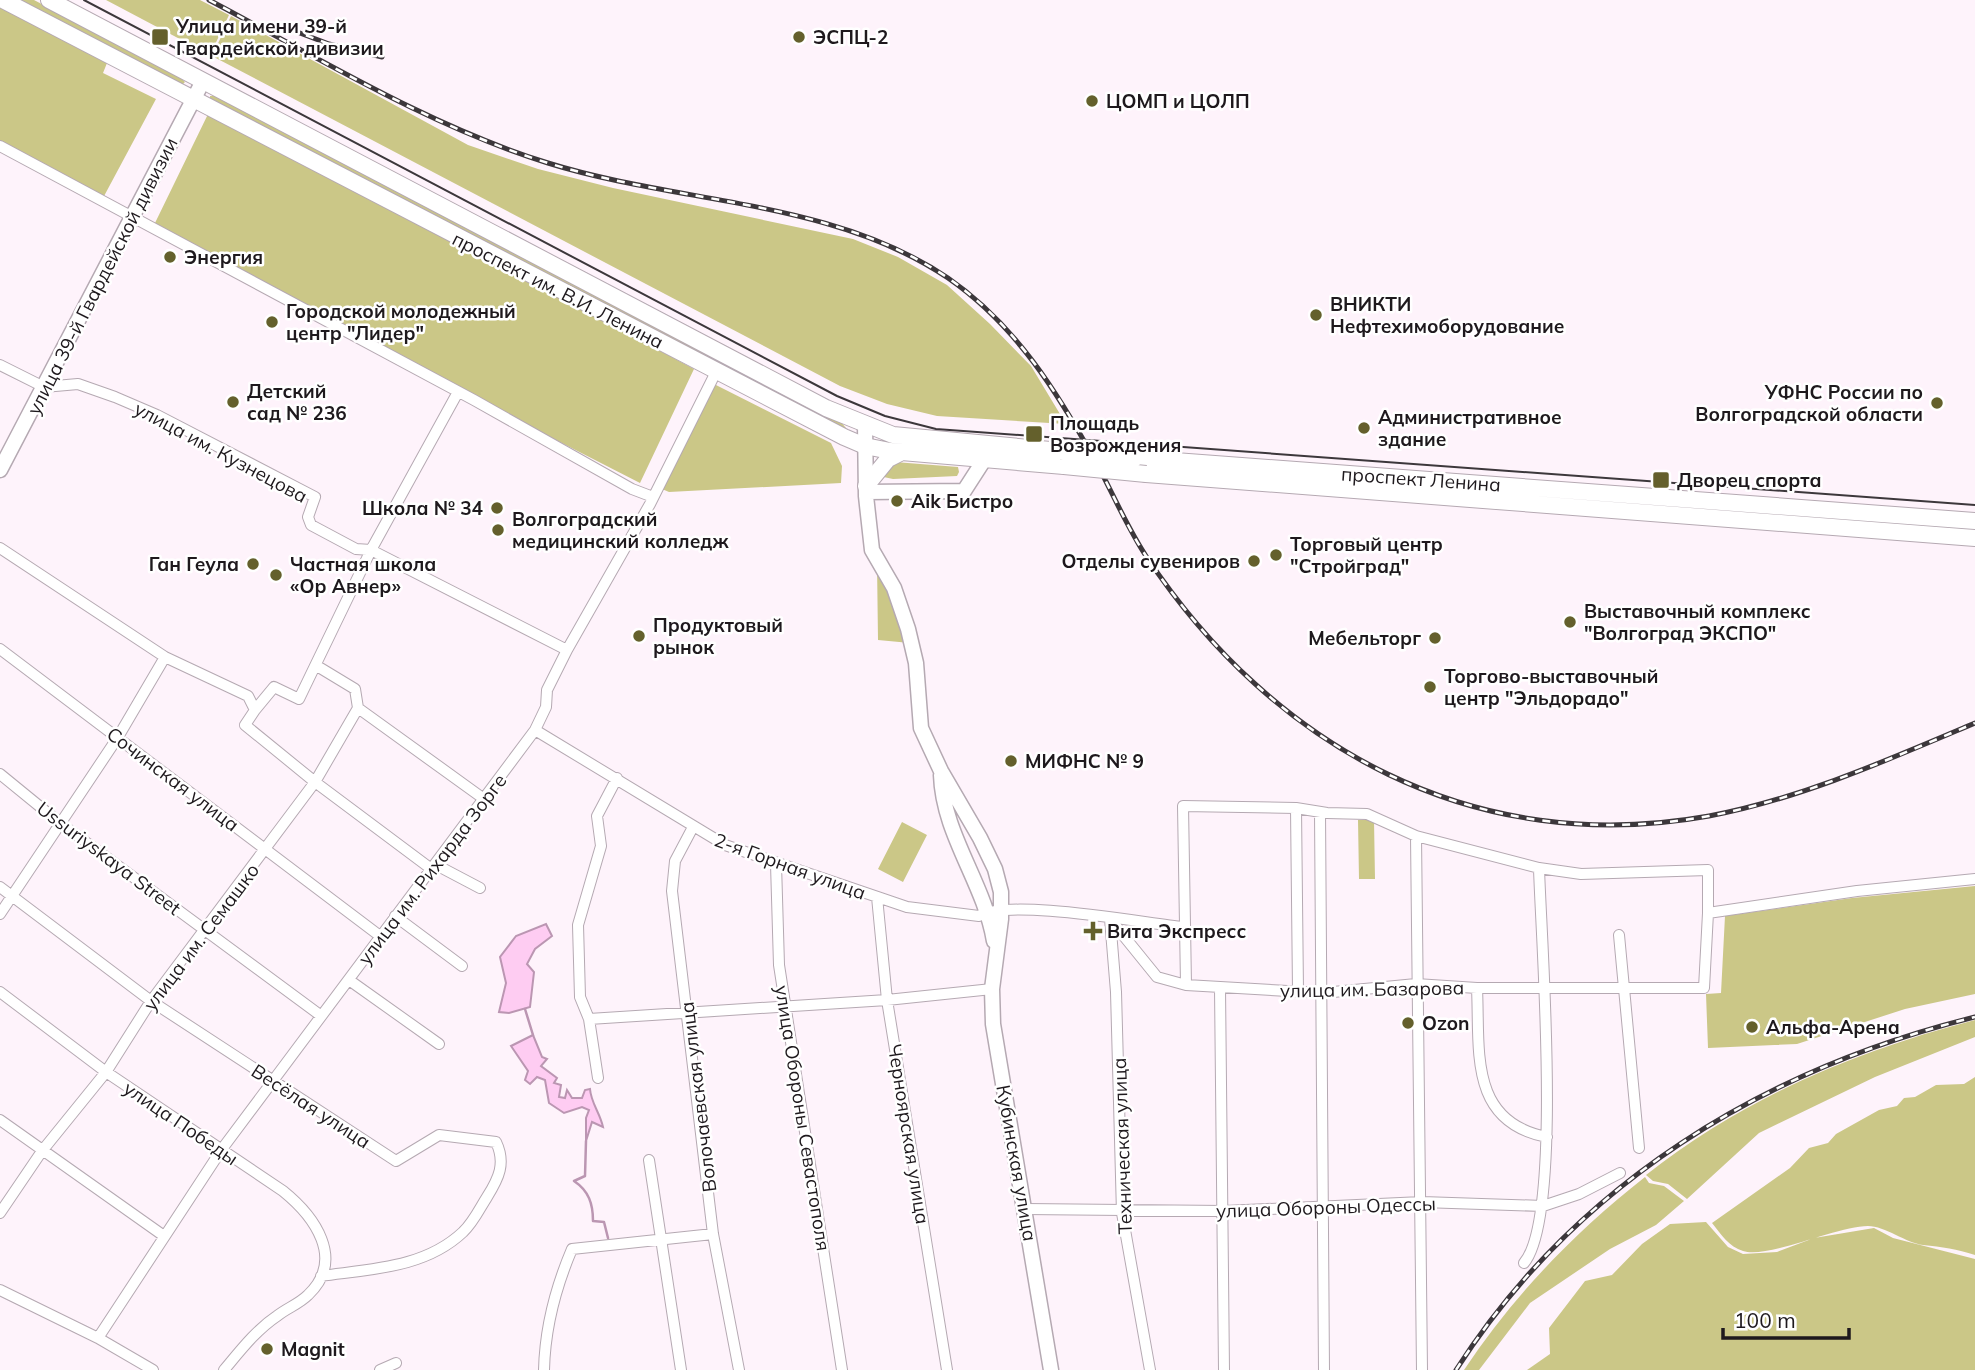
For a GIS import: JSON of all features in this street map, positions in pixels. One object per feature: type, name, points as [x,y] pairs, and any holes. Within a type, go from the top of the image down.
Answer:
[{"type":"main road","name":"проспект им. В.И. Ленина","points":[[3,0],[716,372],[865,446],[984,460],[1135,458]]},
{"type":"main road","name":"проспект им. В.И. Ленина","points":[[49,0],[826,408],[893,435],[1063,459],[1146,474]]},
{"type":"main road","points":[[866,489],[888,459],[902,452]]},
{"type":"main road","name":"проспект Ленина","points":[[1135,458],[1707,508],[1975,538]]},
{"type":"main road","name":"проспект Ленина","points":[[1146,474],[1707,508],[1975,521]]},
{"type":"main road","points":[[1931,534],[1938,526],[1933,517]]},
{"type":"street","name":"улица 39-й Гвардейской дивизии","points":[[0,470],[203,81]]},
{"type":"street","points":[[0,146],[134,216],[632,489],[653,497]]},
{"type":"street","points":[[0,365],[44,387]]},
{"type":"street","name":"улица им. Рихарда Зорге","points":[[98,1338],[222,1149],[535,730],[546,707],[547,690],[567,650],[653,497],[716,372]]},
{"type":"street","name":"улица им. Кузнецова","points":[[44,387],[73,383],[157,415],[315,497],[309,517],[311,525],[356,549],[371,550],[567,650]]},
{"type":"street","points":[[458,392],[371,550],[299,699],[274,687],[245,724],[315,782],[430,868],[442,869],[480,888]]},
{"type":"street","name":"Кубинская улица","points":[[865,424],[866,489],[872,550],[894,588],[905,618],[916,663],[921,728],[941,771],[995,869],[997,956],[992,989],[993,1024],[1051,1370]]},
{"type":"street","points":[[866,489],[964,491],[984,460]]},
{"type":"street","points":[[0,548],[165,657],[248,696],[255,710]]},
{"type":"street","name":"Сочинская улица","points":[[0,649],[380,936]]},
{"type":"street","points":[[0,914],[118,737],[165,657]]},
{"type":"street","points":[[317,666],[355,689],[358,708],[484,799]]},
{"type":"street","name":"улица им. Семашко","points":[[0,1213],[4,1199],[106,1072],[151,1001],[267,850],[315,782],[358,708]]},
{"type":"street","name":"2-я Горная улица","points":[[535,730],[725,845],[907,907],[979,916],[994,910],[1023,909],[1183,927]]},
{"type":"street","name":"Кубинская улица","points":[[941,771],[942,800],[948,822],[994,910]]},
{"type":"street","name":"Ussuriyskaya Street","points":[[0,774],[60,823],[320,1015]]},
{"type":"street","points":[[598,1078],[589,1018],[580,997],[578,925],[601,846],[597,816],[617,778]]},
{"type":"street","points":[[1186,985],[1183,807],[1296,807],[1320,812],[1367,814],[1416,836],[1539,868],[1581,874],[1708,870],[1708,913],[1857,891],[1975,879]]},
{"type":"street","points":[[1296,807],[1298,991]]},
{"type":"street","points":[[1320,812],[1324,1370]]},
{"type":"street","name":"Волочаевская улица","points":[[692,827],[675,861],[672,882],[713,1234],[739,1370]]},
{"type":"street","points":[[1416,836],[1422,1370]]},
{"type":"street","name":"улица Обороны Севастополя","points":[[776,864],[775,906],[785,1007],[842,1370]]},
{"type":"street","points":[[1524,1263],[1533,1252],[1543,1206],[1547,1137],[1539,868]]},
{"type":"street","name":"Весёлая улица","points":[[0,887],[151,1001],[396,1161],[439,1135],[496,1142],[503,1156],[498,1180],[465,1231],[433,1254],[404,1264],[321,1276]]},
{"type":"street","name":"Черноярская улица","points":[[877,897],[887,1000],[947,1370]]},
{"type":"street","name":"улица им. Базарова","points":[[1110,919],[1157,977],[1186,985],[1323,993],[1416,984],[1477,988],[1704,988],[1708,913]]},
{"type":"street","points":[[395,916],[461,966]]},
{"type":"street","name":"Техническая улица","points":[[1110,919],[1116,992],[1122,1213],[1150,1370]]},
{"type":"street","points":[[1619,935],[1639,1148]]},
{"type":"street","points":[[349,980],[439,1044]]},
{"type":"street","points":[[1220,988],[1224,1370]]},
{"type":"street","points":[[1477,988],[1481,1080],[1494,1109],[1531,1134],[1547,1137]]},
{"type":"street","points":[[589,1018],[887,1000],[992,989]]},
{"type":"street","name":"улица Победы","points":[[0,992],[106,1072],[222,1149],[306,1210],[320,1231],[325,1250],[321,1276]]},
{"type":"street","points":[[0,1120],[164,1236]]},
{"type":"street","points":[[649,1160],[681,1370]]},
{"type":"street","name":"улица Обороны Одессы","points":[[1025,1209],[1122,1213],[1422,1202],[1543,1206],[1579,1194],[1620,1173]]},
{"type":"street","points":[[544,1370],[544,1346],[556,1289],[572,1249],[660,1242],[713,1234]]},
{"type":"street","points":[[224,1370],[260,1331],[308,1295],[321,1276]]},
{"type":"street","points":[[0,1290],[98,1338],[153,1370]]},
{"type":"street","points":[[380,1370],[396,1363]]},
{"type":"shaded area","points":[[17,0],[34,0],[179,76],[185,82],[182,85]]},
{"type":"shaded area","points":[[106,0],[200,0],[229,15],[210,55]]},
{"type":"shaded area","points":[[0,2],[109,58],[103,73],[156,99],[103,198],[0,144]]},
{"type":"shaded area","points":[[231,16],[468,145],[538,169],[613,188],[853,239],[898,257],[947,285],[990,324],[1031,366],[1066,424],[937,416],[887,404],[840,386],[212,56]]},
{"type":"shaded area","points":[[210,96],[215,96],[840,421],[846,428],[844,430],[210,100]]},
{"type":"shaded area","points":[[210,110],[694,369],[640,483],[460,391],[155,223]]},
{"type":"shaded area","points":[[712,383],[831,443],[842,466],[841,483],[669,492],[662,489],[659,480],[662,469]]},
{"type":"shaded area","points":[[895,462],[958,467],[959,472],[957,476],[893,479],[879,476]]},
{"type":"shaded area","points":[[877,563],[910,643],[878,640]]},
{"type":"shaded area","points":[[1358,820],[1374,820],[1375,879],[1359,879]]},
{"type":"shaded area","points":[[902,822],[927,835],[903,882],[878,869]]},
{"type":"shaded area","points":[[1975,886],[1975,994],[1905,1009],[1797,1044],[1708,1048],[1706,994],[1721,993],[1725,916],[1852,898]]},
{"type":"shaded area","points":[[546,924],[552,936],[535,949],[527,964],[534,972],[530,1007],[509,1013],[499,1012],[506,983],[500,957],[516,936]]},
{"type":"shaded area","points":[[1975,1020],[1975,1037],[1875,1077],[1759,1133],[1687,1199],[1668,1184],[1653,1181],[1646,1175],[1722,1123],[1802,1080],[1887,1046]]},
{"type":"shaded area","points":[[533,1035],[542,1057],[547,1059],[541,1066],[557,1078],[554,1083],[561,1085],[559,1097],[565,1098],[567,1090],[572,1098],[582,1098],[585,1090],[590,1089],[603,1127],[592,1122],[586,1141],[586,1118],[589,1110],[582,1107],[564,1113],[549,1103],[545,1080],[537,1077],[530,1084],[525,1080],[528,1071],[511,1046]]},
{"type":"shaded area","points":[[1975,1077],[1975,1255],[1949,1248],[1916,1244],[1868,1226],[1839,1231],[1785,1247],[1743,1251],[1729,1243],[1712,1223],[1790,1168],[1809,1148],[1828,1143],[1836,1134],[1879,1110],[1897,1106],[1904,1098],[1915,1097],[1936,1085],[1964,1084]]},
{"type":"shaded area","points":[[1645,1177],[1649,1183],[1664,1186],[1684,1201],[1656,1225],[1610,1249],[1530,1303],[1479,1370],[1464,1370],[1503,1316],[1547,1266],[1594,1220]]},
{"type":"shaded area","points":[[1706,1222],[1728,1247],[1743,1254],[1777,1252],[1814,1238],[1874,1228],[1893,1238],[1975,1259],[1975,1370],[1527,1370],[1550,1354],[1549,1328],[1585,1281],[1612,1275],[1642,1244],[1670,1224]]},
{"type":"waterway","points":[[525,1009],[533,1035]]},
{"type":"waterway","points":[[586,1141],[585,1176],[574,1181],[589,1198],[593,1221],[604,1222],[608,1238]]},
{"type":"tram line","points":[[84,0],[837,396],[885,416],[936,429],[1975,505]]},
{"type":"railway","points":[[209,0],[375,89],[504,148],[598,176],[753,206],[855,232],[903,252],[948,278],[994,317],[1015,339],[1051,386],[1097,464],[1146,556],[1197,624],[1255,684],[1319,734],[1388,774],[1462,803],[1540,820],[1623,825],[1709,816],[1743,809],[1844,777],[1975,723]]},
{"type":"railway","points":[[276,24],[329,44],[382,57]]},
{"type":"railway","points":[[1456,1370],[1504,1304],[1558,1244],[1617,1190],[1681,1143],[1749,1102],[1822,1068],[1897,1039],[1975,1017]]},
{"type":"place","name":"Улица имени 39-й Гвардейской дивизии","points":[[160,37]]},
{"type":"place","name":"ЭСПЦ-2","points":[[799,37]]},
{"type":"place","name":"ЦОМП и ЦОЛП","points":[[1092,101]]},
{"type":"place","name":"Энергия","points":[[170,257]]},
{"type":"place","name":"ВНИКТИ Нефтехимоборудование","points":[[1316,315]]},
{"type":"place","name":"Городской молодежный центр \"Лидер\"","points":[[272,322]]},
{"type":"place","name":"Детский сад № 236","points":[[233,402]]},
{"type":"place","name":"УФНС России по Волгоградской области","points":[[1937,403]]},
{"type":"place","name":"Административное здание","points":[[1364,428]]},
{"type":"place","name":"Площадь Возрождения","points":[[1034,434]]},
{"type":"place","name":"Дворец спорта","points":[[1661,480]]},
{"type":"place","name":"Aik Бистро","points":[[897,501]]},
{"type":"place","name":"Школа № 34","points":[[497,508]]},
{"type":"place","name":"Волгоградский медицинский колледж","points":[[498,530]]},
{"type":"place","name":"Торговый центр \"Стройград\"","points":[[1276,555]]},
{"type":"place","name":"Отделы сувениров","points":[[1254,561]]},
{"type":"place","name":"Ган Геула","points":[[253,564]]},
{"type":"place","name":"Частная школа «Ор Авнер»","points":[[276,575]]},
{"type":"place","name":"Выставочный комплекс \"Волгоград ЭКСПО\"","points":[[1570,622]]},
{"type":"place","name":"Продуктовый рынок","points":[[639,636]]},
{"type":"place","name":"Мебельторг","points":[[1435,638]]},
{"type":"place","name":"Торгово-выставочный центр \"Эльдорадо\"","points":[[1430,687]]},
{"type":"place","name":"МИФНС № 9","points":[[1011,761]]},
{"type":"place","name":"Вита Экспресс","points":[[1093,931]]},
{"type":"place","name":"Ozon","points":[[1408,1023]]},
{"type":"place","name":"Альфа-Арена","points":[[1752,1027]]},
{"type":"place","name":"Magnit","points":[[267,1349]]}]
